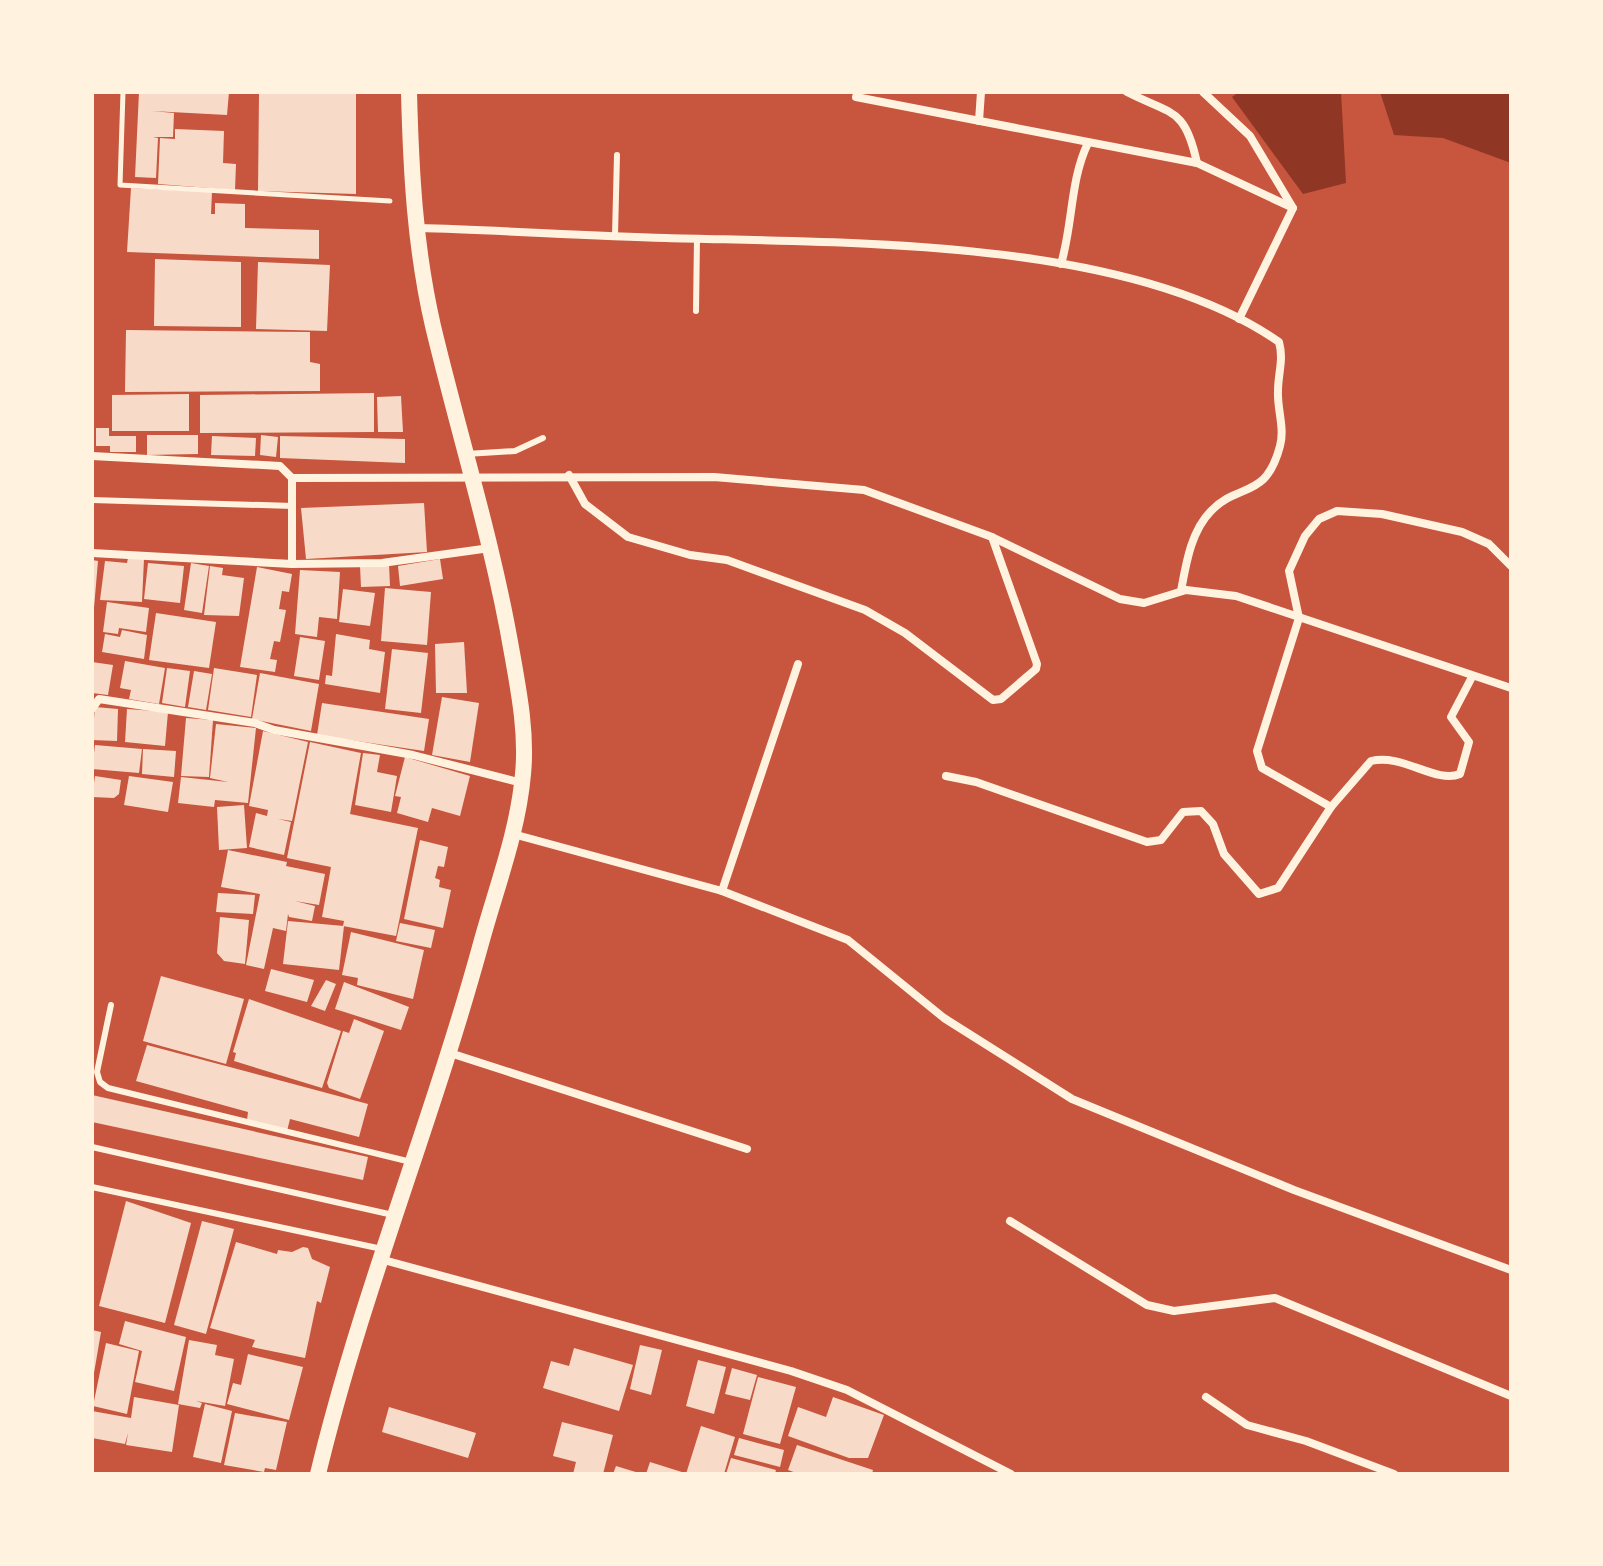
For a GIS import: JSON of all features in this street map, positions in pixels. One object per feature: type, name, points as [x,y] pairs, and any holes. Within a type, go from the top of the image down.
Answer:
[{"type":"main road","points":[[318,1474],[337,1396],[380,1254],[450,1053],[512,834],[522,783],[520,698],[491,548],[432,323],[415,228],[409,92]]},
{"type":"street","points":[[979,121],[981,92]]},
{"type":"street","points":[[1127,92],[1165,107],[1189,128],[1197,163]]},
{"type":"street","points":[[1203,92],[1250,136],[1293,208]]},
{"type":"street","points":[[856,97],[1197,163],[1293,208]]},
{"type":"street","points":[[1061,264],[1068,242],[1080,159],[1088,143]]},
{"type":"street","points":[[1239,319],[1293,208]]},
{"type":"street","points":[[415,228],[822,242],[1061,264],[1177,292],[1239,319],[1279,342],[1283,354],[1278,389],[1280,446],[1271,473],[1263,481],[1210,512],[1196,533],[1181,591]]},
{"type":"street","points":[[92,456],[280,466],[292,478],[292,564]]},
{"type":"street","points":[[569,475],[585,504],[628,537],[690,555],[727,560],[865,610],[905,633],[993,700],[1001,699],[1036,669],[1037,664],[992,537]]},
{"type":"street","points":[[292,478],[714,477],[864,490],[992,537],[1120,599],[1144,603],[1181,591],[1236,596],[1511,688]]},
{"type":"street","points":[[1331,807],[1262,768],[1257,751],[1299,618],[1289,571],[1305,536],[1319,519],[1337,511],[1382,514],[1462,532],[1489,544],[1511,566]]},
{"type":"street","points":[[92,553],[292,564],[382,563],[491,548]]},
{"type":"street","points":[[722,891],[798,664]]},
{"type":"street","points":[[946,776],[976,782],[1147,842],[1161,840],[1183,812],[1201,811],[1213,824],[1224,854],[1259,894],[1278,888],[1331,807],[1371,761],[1390,758],[1449,777],[1460,774],[1469,742],[1451,717],[1472,677]]},
{"type":"street","points":[[92,709],[99,699],[255,723],[274,730],[413,755],[522,783]]},
{"type":"street","points":[[512,834],[722,891],[848,940],[944,1018],[1072,1099],[1294,1190],[1511,1270]]},
{"type":"street","points":[[450,1053],[747,1149]]},
{"type":"street","points":[[1010,1221],[1147,1305],[1174,1311],[1275,1298],[1511,1396]]},
{"type":"street","points":[[380,1254],[791,1371],[847,1390],[1011,1474]]},
{"type":"street","points":[[1206,1397],[1247,1425],[1306,1441],[1394,1474]]},
{"type":"lane","points":[[615,235],[617,155]]},
{"type":"lane","points":[[696,311],[697,238]]},
{"type":"lane","points":[[466,454],[515,451],[543,438]]},
{"type":"lane","points":[[92,500],[293,506]]},
{"type":"lane","points":[[111,1005],[97,1072],[100,1082],[108,1088],[411,1162]]},
{"type":"lane","points":[[92,1147],[393,1215]]},
{"type":"lane","points":[[92,1187],[380,1254]]},
{"type":"path","points":[[123,92],[120,185],[412,202]]},
{"type":"shaded area","points":[[1239,92],[1341,92],[1346,183],[1303,194],[1232,97]]},
{"type":"shaded area","points":[[1380,92],[1511,92],[1511,163],[1443,138],[1394,135]]},
{"type":"building","points":[[139,92],[229,92],[227,115],[152,111],[174,113],[173,137],[153,137],[158,138],[156,178],[135,177]]},
{"type":"building","points":[[356,92],[356,194],[258,191],[259,93]]},
{"type":"building","points":[[175,129],[224,131],[223,163],[236,164],[235,190],[158,184],[160,138],[175,139]]},
{"type":"building","points":[[131,188],[212,192],[211,214],[215,214],[215,203],[245,204],[245,228],[319,230],[319,259],[127,252]]},
{"type":"building","points":[[155,259],[241,262],[241,327],[154,326]]},
{"type":"building","points":[[258,262],[330,265],[327,331],[256,329]]},
{"type":"building","points":[[126,330],[310,332],[310,362],[320,364],[320,391],[125,392]]},
{"type":"building","points":[[374,393],[374,432],[200,433],[200,395]]},
{"type":"building","points":[[189,394],[189,431],[112,431],[112,395]]},
{"type":"building","points":[[401,396],[403,432],[378,432],[377,397]]},
{"type":"building","points":[[96,428],[109,428],[109,436],[136,436],[136,452],[110,452],[110,446],[96,446]]},
{"type":"building","points":[[147,435],[198,435],[198,454],[147,455]]},
{"type":"building","points":[[261,435],[278,437],[276,457],[260,455]]},
{"type":"building","points":[[212,436],[256,438],[255,456],[211,455]]},
{"type":"building","points":[[280,436],[405,439],[405,463],[280,458]]},
{"type":"building","points":[[424,503],[427,552],[306,559],[301,508]]},
{"type":"building","points":[[128,558],[144,559],[142,602],[100,600],[105,561],[127,563]]},
{"type":"building","points":[[440,559],[443,579],[400,586],[398,566]]},
{"type":"building","points":[[92,560],[98,561],[94,608],[92,608]]},
{"type":"building","points":[[148,563],[184,566],[180,603],[144,599]]},
{"type":"building","points":[[191,563],[209,566],[202,613],[184,610]]},
{"type":"building","points":[[389,564],[390,586],[361,587],[360,566]]},
{"type":"building","points":[[210,566],[223,568],[222,575],[244,578],[239,616],[204,615]]},
{"type":"building","points":[[257,567],[292,574],[289,592],[282,591],[279,609],[286,610],[280,642],[274,641],[270,659],[277,660],[275,672],[240,667]]},
{"type":"building","points":[[300,570],[340,572],[337,619],[319,617],[317,637],[295,634]]},
{"type":"building","points":[[385,588],[431,592],[427,645],[381,641]]},
{"type":"building","points":[[343,589],[375,593],[370,626],[339,622]]},
{"type":"building","points":[[107,602],[149,608],[146,632],[119,628],[118,634],[103,632]]},
{"type":"building","points":[[156,613],[216,622],[209,668],[149,660]]},
{"type":"building","points":[[122,630],[147,635],[144,659],[102,652],[105,634],[120,637]]},
{"type":"building","points":[[336,634],[370,640],[369,649],[385,652],[380,693],[325,684],[326,675],[332,676]]},
{"type":"building","points":[[300,637],[325,641],[319,680],[294,676]]},
{"type":"building","points":[[464,642],[467,693],[436,693],[435,644]]},
{"type":"building","points":[[392,649],[428,653],[421,713],[385,709]]},
{"type":"building","points":[[125,661],[165,668],[159,704],[129,699],[131,690],[120,688]]},
{"type":"building","points":[[92,662],[113,665],[108,695],[92,693]]},
{"type":"building","points":[[167,668],[190,671],[185,707],[162,703]]},
{"type":"building","points":[[214,668],[257,675],[251,717],[208,710]]},
{"type":"building","points":[[194,671],[212,674],[206,710],[188,707]]},
{"type":"building","points":[[260,673],[319,684],[311,731],[252,719]]},
{"type":"building","points":[[442,697],[479,703],[470,762],[432,755]]},
{"type":"building","points":[[322,703],[429,719],[424,751],[317,735]]},
{"type":"building","points":[[95,707],[118,709],[117,741],[92,740]]},
{"type":"building","points":[[127,709],[168,712],[165,746],[125,742]]},
{"type":"building","points":[[186,718],[213,720],[209,777],[181,776]]},
{"type":"building","points":[[216,724],[256,728],[248,803],[215,800],[214,807],[178,803],[181,777],[228,782],[210,778]]},
{"type":"building","points":[[263,731],[308,742],[292,821],[278,819],[291,822],[284,855],[249,847],[256,813],[267,816],[268,810],[249,806]]},
{"type":"building","points":[[310,742],[361,753],[350,814],[418,828],[396,936],[343,926],[344,921],[322,917],[331,867],[287,858]]},
{"type":"building","points":[[95,745],[142,749],[139,773],[92,769]]},
{"type":"building","points":[[143,749],[176,751],[174,777],[142,774]]},
{"type":"building","points":[[363,753],[380,755],[377,772],[397,776],[391,812],[355,805]]},
{"type":"building","points":[[405,757],[470,776],[460,816],[432,808],[428,822],[397,813],[401,797],[395,796]]},
{"type":"building","points":[[95,776],[121,780],[119,794],[114,798],[92,797]]},
{"type":"building","points":[[129,776],[173,782],[168,812],[124,805]]},
{"type":"building","points":[[244,805],[247,848],[219,850],[217,807]]},
{"type":"building","points":[[420,840],[448,847],[444,867],[438,866],[435,878],[440,880],[439,887],[451,890],[443,928],[404,919]]},
{"type":"building","points":[[228,850],[287,862],[286,866],[325,874],[319,905],[295,901],[315,906],[312,921],[289,917],[288,914],[286,931],[273,928],[264,969],[246,965],[260,894],[221,887]]},
{"type":"building","points":[[218,893],[255,895],[253,914],[216,912]]},
{"type":"building","points":[[220,917],[249,920],[245,964],[224,961],[217,953]]},
{"type":"building","points":[[288,921],[344,926],[339,970],[283,964]]},
{"type":"building","points":[[400,923],[435,930],[431,948],[396,941]]},
{"type":"building","points":[[351,932],[424,950],[413,999],[357,985],[358,978],[342,975]]},
{"type":"building","points":[[271,969],[314,980],[307,1002],[265,991]]},
{"type":"building","points":[[161,976],[244,999],[226,1064],[143,1041]]},
{"type":"building","points":[[326,980],[336,984],[325,1011],[311,1006]]},
{"type":"building","points":[[344,982],[409,1007],[401,1030],[335,1009]]},
{"type":"building","points":[[249,999],[341,1031],[322,1088],[234,1061],[236,1053],[233,1052]]},
{"type":"building","points":[[354,1019],[384,1031],[360,1099],[329,1088],[327,1083],[343,1031],[349,1033]]},
{"type":"building","points":[[147,1045],[368,1104],[359,1137],[290,1119],[287,1131],[247,1120],[248,1112],[136,1081]]},
{"type":"building","points":[[92,1095],[368,1157],[363,1180],[92,1122]]},
{"type":"building","points":[[126,1201],[191,1223],[165,1323],[99,1306]]},
{"type":"building","points":[[202,1221],[234,1229],[206,1334],[174,1325]]},
{"type":"building","points":[[236,1242],[277,1254],[278,1250],[292,1252],[308,1248],[312,1259],[330,1267],[321,1303],[317,1301],[305,1358],[252,1347],[255,1340],[210,1328]]},
{"type":"building","points":[[125,1321],[186,1337],[174,1391],[135,1382],[142,1351],[119,1344]]},
{"type":"building","points":[[92,1330],[101,1332],[94,1373],[92,1373]]},
{"type":"building","points":[[189,1340],[217,1345],[215,1355],[234,1359],[225,1406],[196,1401],[202,1403],[200,1408],[178,1404]]},
{"type":"building","points":[[106,1343],[139,1351],[127,1414],[93,1406]]},
{"type":"building","points":[[640,1345],[662,1350],[651,1395],[630,1389]]},
{"type":"building","points":[[574,1348],[633,1365],[619,1411],[543,1388],[551,1361],[569,1366]]},
{"type":"building","points":[[248,1354],[303,1367],[289,1420],[227,1404],[233,1383],[241,1385]]},
{"type":"building","points":[[698,1360],[726,1367],[714,1414],[686,1406]]},
{"type":"building","points":[[732,1368],[757,1375],[750,1400],[725,1394]]},
{"type":"building","points":[[758,1377],[796,1387],[780,1444],[743,1434]]},
{"type":"building","points":[[134,1397],[179,1405],[172,1452],[126,1445],[128,1433],[125,1444],[92,1438],[92,1411],[131,1418]]},
{"type":"building","points":[[833,1397],[884,1415],[868,1458],[849,1458],[788,1436],[798,1407],[826,1417]]},
{"type":"building","points":[[205,1404],[232,1411],[221,1463],[193,1457]]},
{"type":"building","points":[[389,1407],[476,1433],[468,1458],[382,1432]]},
{"type":"building","points":[[235,1413],[287,1422],[276,1470],[265,1468],[264,1472],[224,1465]]},
{"type":"building","points":[[562,1422],[613,1435],[603,1474],[573,1474],[576,1462],[553,1456]]},
{"type":"building","points":[[701,1426],[735,1437],[724,1474],[686,1474]]},
{"type":"building","points":[[739,1438],[784,1450],[780,1467],[734,1455]]},
{"type":"building","points":[[797,1445],[873,1470],[872,1474],[799,1474],[788,1470]]},
{"type":"building","points":[[731,1458],[776,1470],[775,1474],[726,1474]]},
{"type":"building","points":[[650,1462],[685,1473],[685,1474],[646,1474]]},
{"type":"building","points":[[616,1466],[639,1473],[639,1474],[613,1474]]}]
